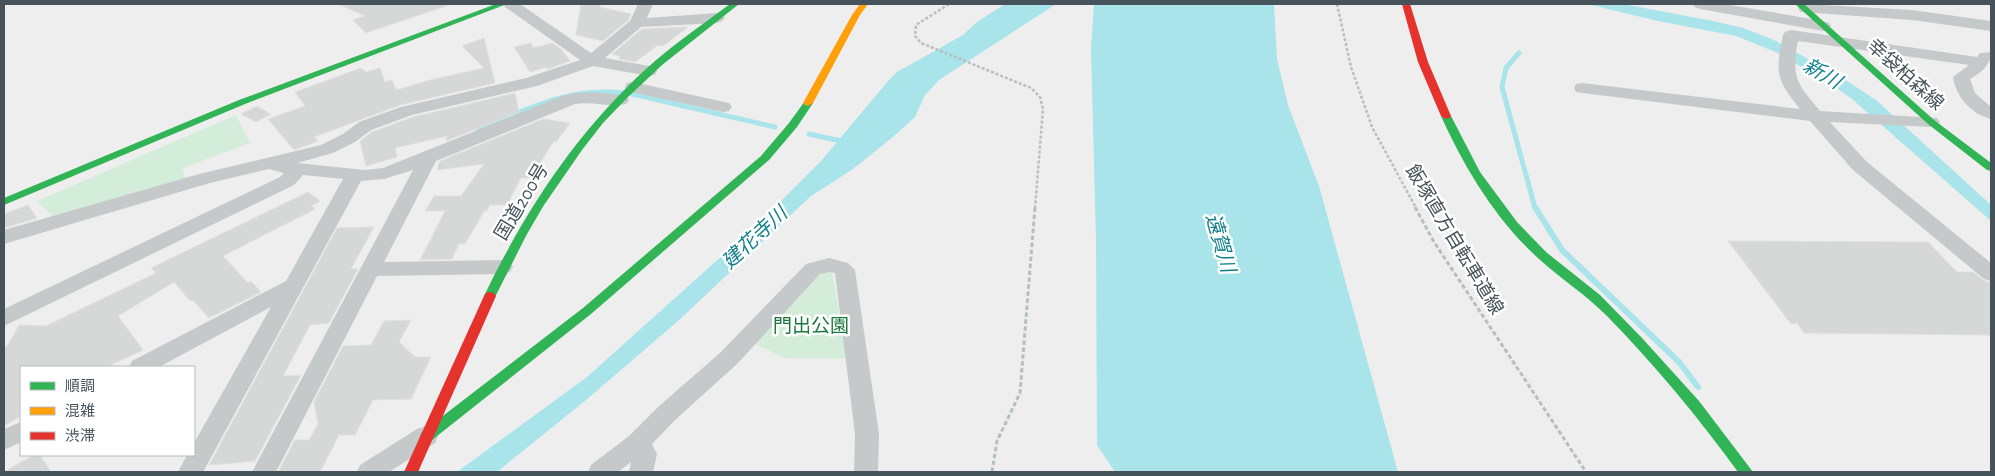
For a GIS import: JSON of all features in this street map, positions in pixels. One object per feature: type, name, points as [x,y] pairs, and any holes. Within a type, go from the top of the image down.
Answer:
[{"type":"main road","points":[[4,202],[242,102],[503,4]]},
{"type":"main road","name":"国道200号","points":[[413,467],[504,267],[531,216],[557,176],[583,141],[649,71],[735,4]]},
{"type":"main road","points":[[427,436],[587,312],[765,158],[793,125],[815,93],[856,15],[864,4]]},
{"type":"main road","points":[[1406,4],[1423,62],[1453,132],[1477,174],[1504,213],[1542,255],[1582,286],[1638,341],[1704,413],[1746,472]]},
{"type":"main road","name":"幸袋柏森線","points":[[1803,7],[1930,122],[1991,168]]},
{"type":"street","points":[[510,4],[592,61],[649,71]]},
{"type":"street","points":[[4,237],[146,194],[327,149],[349,138],[366,126],[407,111],[531,82],[592,61],[637,24],[645,4]]},
{"type":"street","points":[[1700,4],[1913,42],[1990,52],[1975,69],[1962,77],[1962,82],[1969,99],[1991,114]]},
{"type":"street","points":[[1803,7],[1912,15],[1991,26]]},
{"type":"street","points":[[637,24],[717,18]]},
{"type":"street","points":[[1980,62],[1791,35],[1787,53],[1790,85],[1860,166],[1991,274]]},
{"type":"street","points":[[1582,88],[1815,116],[1930,122]]},
{"type":"street","points":[[250,168],[279,167],[365,176],[387,174],[570,99],[585,97],[626,94],[723,107]]},
{"type":"street","points":[[264,472],[429,157]]},
{"type":"street","points":[[4,318],[287,181],[298,170]]},
{"type":"street","points":[[190,472],[355,175]]},
{"type":"street","points":[[600,472],[638,443],[729,358],[813,269],[832,265],[840,266],[845,270],[867,434],[866,472]]},
{"type":"street","points":[[370,269],[504,267]]},
{"type":"street","points":[[142,366],[293,286]]},
{"type":"street","points":[[4,440],[20,432]]},
{"type":"street","points":[[368,472],[427,436]]},
{"type":"street","points":[[638,443],[645,454],[641,472]]},
{"type":"path","points":[[949,4],[916,25],[915,36],[921,42],[933,48],[1031,88],[1040,97],[1043,109],[1020,393],[1001,428],[992,454],[992,472]]},
{"type":"path","name":"飯塚直方自転車道線","points":[[1337,4],[1351,67],[1372,127],[1434,242],[1586,472]]},
{"type":"green space","points":[[236,115],[250,143],[183,168],[185,180],[53,217],[37,201]]},
{"type":"green space","name":"門出公園","points":[[823,271],[832,272],[848,359],[785,358],[753,343],[816,273]]},
{"type":"water","name":"建花寺川","points":[[1005,4],[1056,4],[939,80],[925,95],[915,117],[894,136],[853,169],[811,196],[678,321],[586,400],[497,472],[457,472],[587,377],[763,219],[821,161],[897,72],[963,35],[977,22]]},
{"type":"water","name":"遠賀川","points":[[1094,4],[1274,4],[1277,59],[1288,105],[1319,186],[1398,472],[1115,472],[1097,445],[1096,240],[1091,49]]},
{"type":"water","name":"新川","points":[[1587,4],[1623,4],[1713,21],[1743,28],[1774,40],[1847,81],[1876,100],[1991,205],[1991,221],[1852,99],[1834,86],[1778,53],[1736,36],[1658,21]]},
{"type":"building","points":[[338,4],[446,4],[446,6],[366,33],[353,20],[365,16]]},
{"type":"building","points":[[581,4],[601,4],[600,7],[631,14],[628,20],[603,41],[576,35]]},
{"type":"building","points":[[688,27],[663,46],[658,45],[635,62],[619,59],[620,56],[612,54],[642,29]]},
{"type":"building","points":[[484,38],[495,83],[400,105],[314,137],[318,141],[294,150],[268,119],[305,106],[295,92],[361,68],[366,72],[380,68],[385,82],[392,80],[396,90],[484,68],[462,46]]},
{"type":"building","points":[[531,43],[533,48],[552,43],[562,50],[570,61],[548,69],[547,67],[530,72],[514,47]]},
{"type":"building","points":[[515,93],[519,112],[446,141],[447,136],[395,148],[397,157],[366,166],[360,141],[372,132],[413,117]]},
{"type":"building","points":[[257,106],[271,114],[256,122],[241,114]]},
{"type":"building","points":[[543,119],[570,123],[556,142],[554,141],[530,178],[521,178],[507,205],[490,205],[487,211],[484,211],[465,244],[459,244],[452,259],[420,260],[445,211],[425,211],[434,196],[461,196],[484,164],[437,170],[440,161]]},
{"type":"building","points":[[308,192],[320,201],[311,206],[315,209],[223,256],[248,283],[251,281],[261,292],[209,318],[193,300],[190,301],[174,282],[118,316],[143,350],[109,366],[20,366],[20,417],[4,426],[4,347],[8,345],[19,325],[46,326],[156,273],[151,268]]},
{"type":"building","points":[[28,205],[37,218],[4,228],[4,214]]},
{"type":"building","points":[[374,227],[351,269],[358,269],[329,323],[310,325],[283,376],[301,375],[255,461],[209,465],[337,228]]},
{"type":"building","points":[[1728,241],[1928,242],[1957,272],[1973,272],[1983,280],[1991,283],[1991,335],[1804,333],[1797,323],[1791,324]]},
{"type":"building","points":[[411,320],[399,342],[415,357],[431,357],[411,399],[373,400],[355,435],[339,435],[320,472],[278,472],[295,440],[309,440],[318,424],[314,402],[343,346],[371,345],[384,321]]},
{"type":"building","points":[[32,456],[41,456],[51,472],[4,472]]},
{"type":"waterway","points":[[1519,53],[1506,68],[1502,87],[1535,208]]},
{"type":"waterway","points":[[479,129],[532,107],[567,96],[603,92],[623,93]]},
{"type":"waterway","points":[[632,94],[775,127]]},
{"type":"waterway","points":[[809,134],[846,142]]},
{"type":"waterway","points":[[1535,207],[1562,250],[1679,362],[1698,387]]},
{"type":"traffic: fast","points":[[4,202],[242,102],[503,4]]},
{"type":"traffic: fast","points":[[490,296],[521,234],[539,205],[578,148],[600,121],[658,63],[735,4]]},
{"type":"traffic: fast","points":[[1799,4],[1931,122],[1991,168]]},
{"type":"traffic: fast","points":[[427,436],[587,311],[765,158],[793,125],[808,103]]},
{"type":"traffic: fast","points":[[1446,116],[1475,172],[1513,225],[1542,255],[1596,298],[1638,341],[1667,372],[1746,472]]},
{"type":"traffic: slow","points":[[808,103],[856,15],[864,4]]},
{"type":"traffic: jam","points":[[1406,4],[1423,62],[1446,116]]},
{"type":"traffic: jam","points":[[411,472],[490,296]]}]
